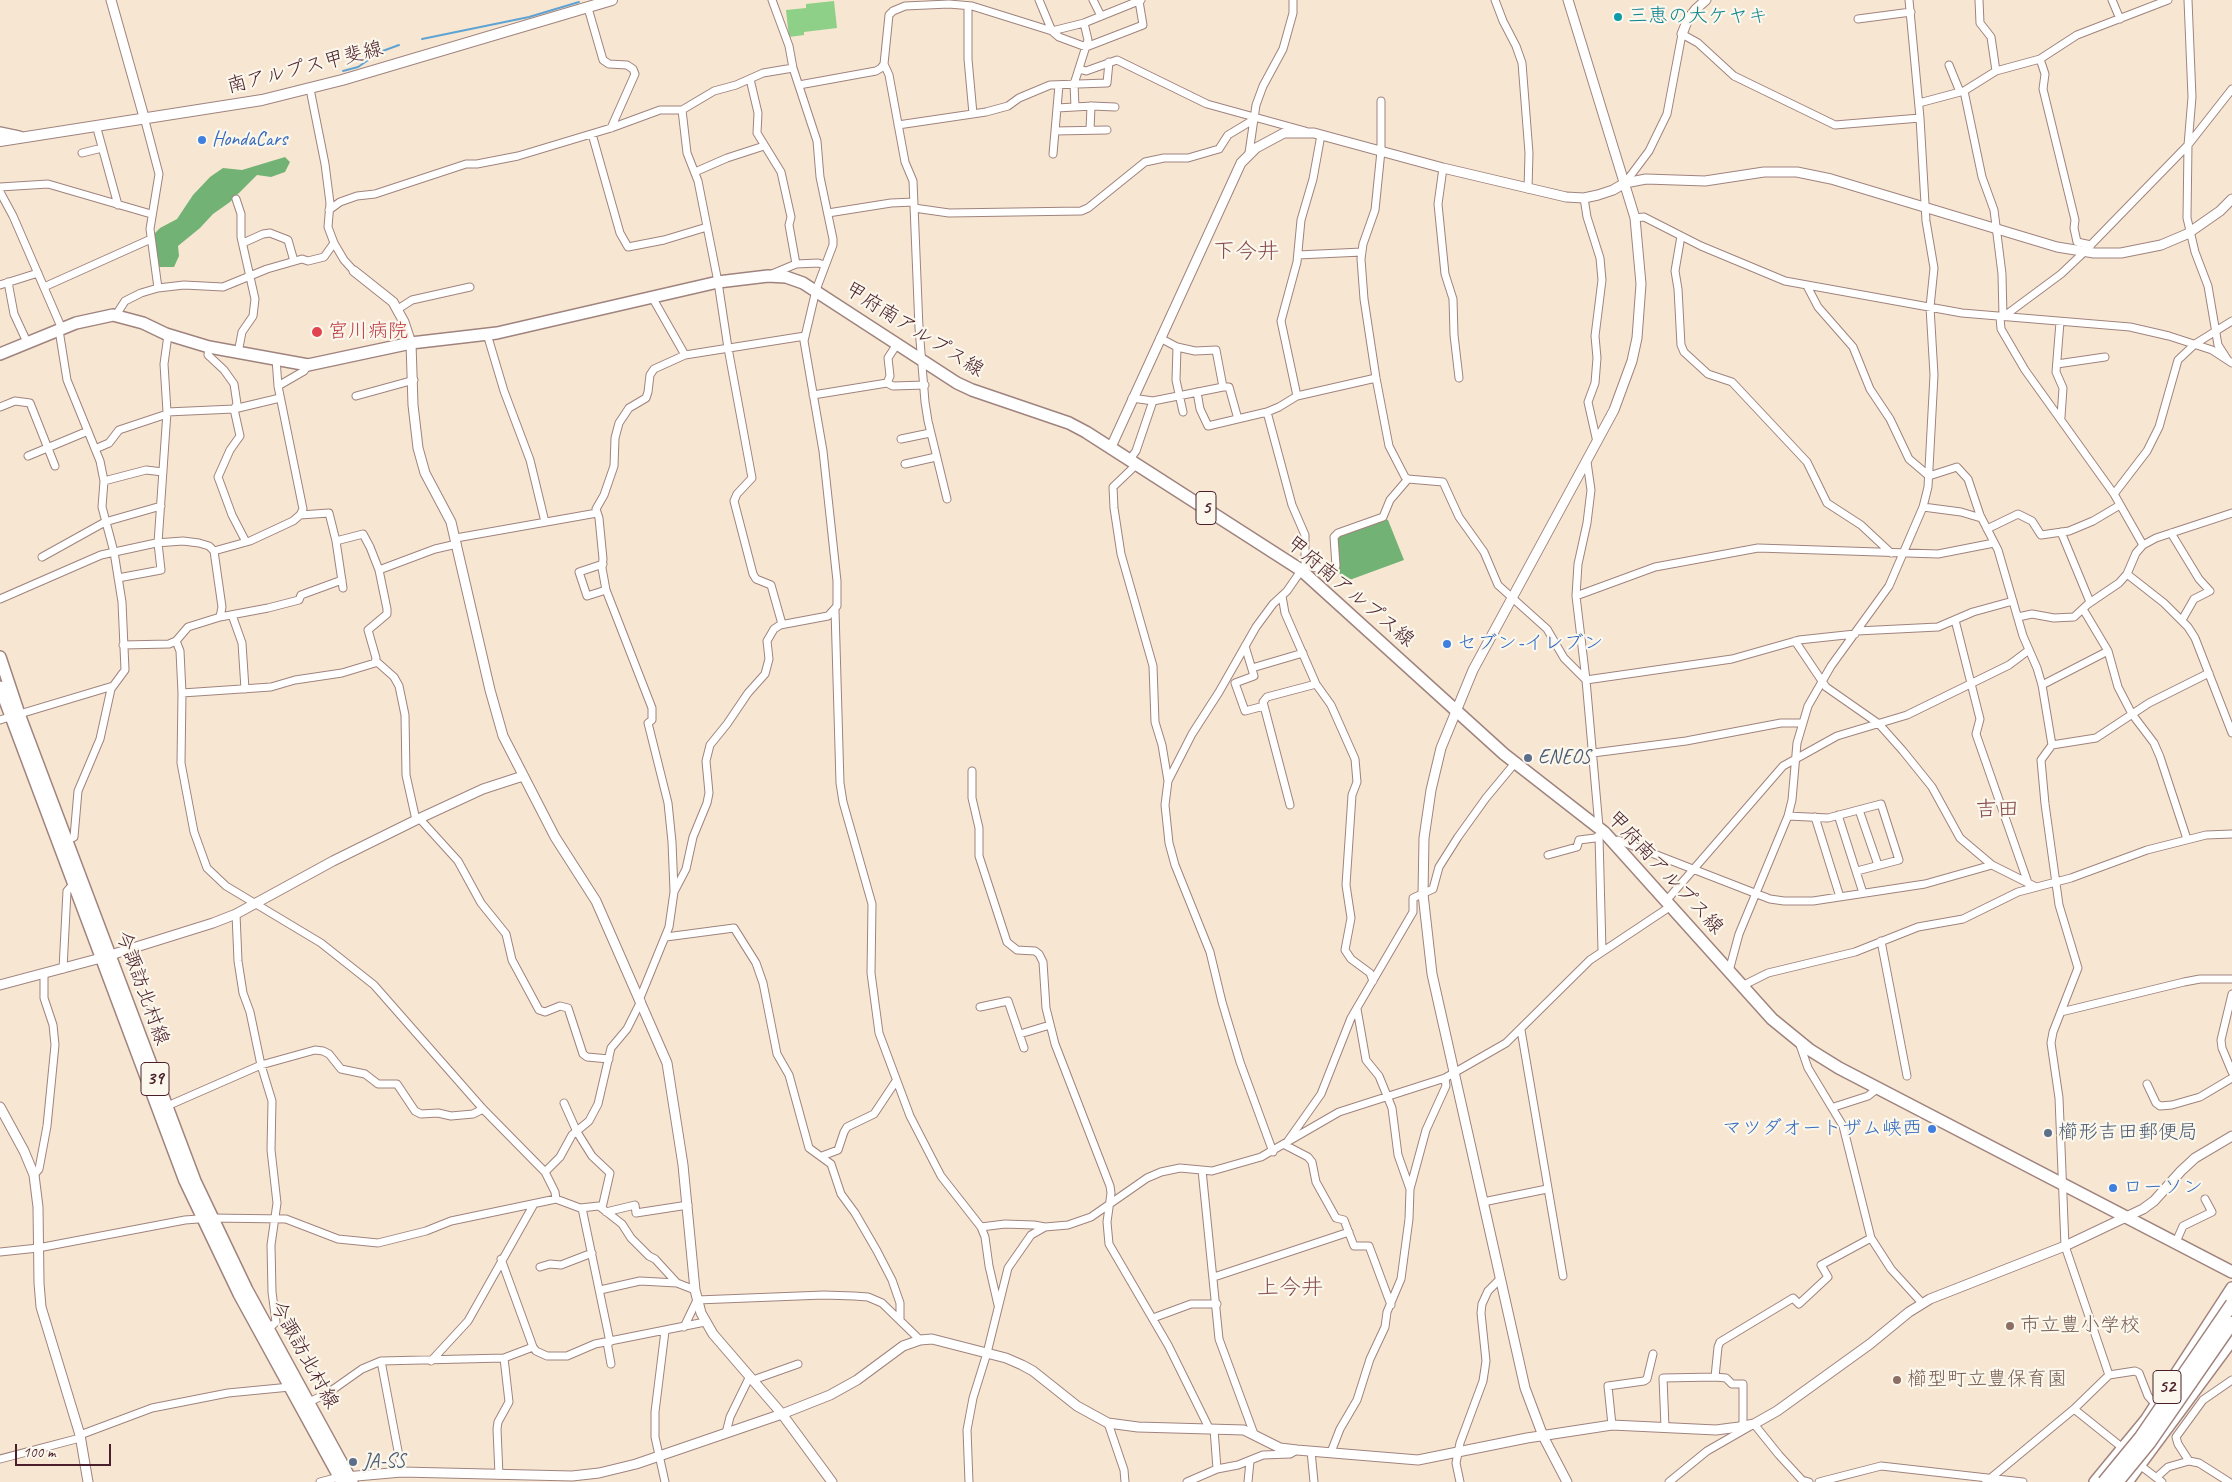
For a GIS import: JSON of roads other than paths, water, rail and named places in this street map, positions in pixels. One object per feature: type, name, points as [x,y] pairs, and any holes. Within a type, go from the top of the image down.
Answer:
[{"type":"highway","points":[[2104,1482],[2141,1437],[2232,1304]]},
{"type":"highway","points":[[2117,1482],[2155,1435],[2232,1323]]},
{"type":"main road","name":"南アルプス甲斐線","points":[[0,140],[144,117],[228,106],[310,88],[586,4],[612,0]]},
{"type":"main road","points":[[0,133],[19,137]]},
{"type":"main road","name":"甲府南アルプス線","points":[[0,354],[61,329],[100,316],[116,316],[143,323],[168,335],[210,347],[308,365],[411,343],[487,334],[718,282],[768,276],[786,277],[816,290],[923,361],[972,390],[1069,423],[1111,447],[1303,568],[1515,763],[1615,842],[1772,1018],[1799,1042],[1826,1061],[2232,1272]]},
{"type":"main road","name":"今諏訪北村線","points":[[0,657],[10,717],[67,840],[171,1146],[207,1218],[268,1329],[304,1404],[346,1479]]},
{"type":"main road","name":"今諏訪北村線","points":[[0,687],[74,883],[105,956],[207,1218],[239,1294],[290,1387],[304,1404]]},
{"type":"main road","name":"52","points":[[2095,1482],[2124,1449],[2156,1405],[2232,1288]]},
{"type":"main road","name":"52","points":[[2127,1482],[2232,1340]]},
{"type":"street","points":[[111,0],[159,174],[151,214],[151,239],[158,288]]},
{"type":"street","points":[[772,0],[789,46],[792,68],[817,141],[820,177],[828,213],[832,245],[816,290],[805,336],[804,350],[823,451],[837,581],[835,610],[840,782],[843,802],[872,904],[871,964],[874,1007],[879,1033],[910,1116],[941,1176],[981,1227],[985,1237],[989,1266],[999,1308]]},
{"type":"street","points":[[1039,0],[1052,32]]},
{"type":"street","points":[[1093,0],[1101,16]]},
{"type":"street","points":[[947,499],[930,433],[925,402],[913,181],[905,162],[889,75],[884,64],[888,15],[908,3],[949,4],[968,7],[1052,32],[1059,37],[1086,47],[1143,25],[1140,0],[1084,23],[1052,32]]},
{"type":"street","points":[[1111,447],[1235,176],[1249,153],[1254,118],[1263,86],[1283,50],[1293,13],[1292,0]]},
{"type":"street","points":[[1495,0],[1516,46],[1524,76],[1529,153],[1528,190]]},
{"type":"street","points":[[1568,0],[1635,218],[1641,284],[1637,338],[1623,387],[1597,442],[1473,670],[1441,748],[1431,790],[1424,838],[1423,894],[1432,974],[1525,1388],[1543,1436],[1568,1482]]},
{"type":"street","points":[[1625,183],[1654,144],[1667,114],[1682,34],[1688,19],[1706,0]]},
{"type":"street","points":[[1729,971],[1739,934],[1788,816],[1792,800],[1795,760],[1802,723],[1821,681],[1889,586],[1923,506],[1928,487],[1934,375],[1930,307],[1934,268],[1927,235],[1919,103],[1909,0]]},
{"type":"street","points":[[1979,0],[1980,23],[1991,38],[1996,70]]},
{"type":"street","points":[[2112,0],[2120,19]]},
{"type":"street","points":[[1919,103],[1962,92],[1996,70],[2040,59],[2077,35],[2168,0]]},
{"type":"street","points":[[2188,0],[2192,97],[2188,145],[2187,218],[2195,252],[2208,286],[2214,332],[2218,345],[2231,364]]},
{"type":"street","points":[[586,4],[603,60],[609,64],[627,65],[633,69],[635,74],[611,128]]},
{"type":"street","points":[[968,7],[968,59],[973,114]]},
{"type":"street","points":[[1858,19],[1911,12]]},
{"type":"street","points":[[1075,107],[1074,84],[1088,40],[1084,23]]},
{"type":"street","points":[[1682,34],[1698,43],[1734,76],[1835,125],[1920,118]]},
{"type":"street","points":[[2040,59],[2045,74],[2043,89],[2075,220],[2074,228],[2077,242],[2091,244]]},
{"type":"street","points":[[1079,69],[1086,71],[1117,60],[1207,104],[1443,168],[1528,190],[1566,197],[1584,198],[1613,190],[1625,183],[1646,179],[1705,181],[1787,171],[1830,178],[2057,247],[2084,252],[2114,253],[2137,251],[2161,245],[2190,231],[2220,211],[2232,199]]},
{"type":"street","points":[[898,124],[973,114],[1008,106],[1041,87],[1107,83],[1110,62]]},
{"type":"street","points":[[799,85],[876,71],[884,64]]},
{"type":"street","points":[[1950,65],[1962,92],[1982,177],[1994,210],[2002,274],[2001,329],[2025,370],[2114,494],[2143,545]]},
{"type":"street","points":[[330,210],[340,202],[357,196],[375,194],[466,164],[477,164],[518,156],[611,128],[660,110],[682,110],[714,91],[763,73],[792,68]]},
{"type":"street","points":[[750,79],[758,112],[757,134],[781,172],[791,216],[789,225],[796,264]]},
{"type":"street","points":[[1053,154],[1059,85]]},
{"type":"street","points":[[310,88],[325,164],[330,210],[328,227],[334,243],[344,260],[354,271],[383,292],[398,309],[411,343],[414,380],[413,405],[418,448],[425,472],[450,522],[456,541],[496,716],[506,742],[554,837],[596,901],[661,1048],[671,1082],[688,1205],[695,1290],[705,1322],[782,1414],[832,1482]]},
{"type":"street","points":[[2001,317],[2061,274],[2084,252],[2188,145],[2232,89]]},
{"type":"street","points":[[1381,101],[1380,151],[1375,210],[1362,252],[1364,298],[1376,378],[1391,453],[1408,479],[1443,482],[1458,517],[1484,552],[1498,585],[1547,629],[1564,658],[1586,680]]},
{"type":"street","points":[[1057,108],[1090,106],[1115,108]]},
{"type":"street","points":[[1090,106],[1090,130]]},
{"type":"street","points":[[682,110],[687,153],[698,181],[718,282],[752,478],[737,494],[734,501],[753,574],[756,579],[771,585],[782,624]]},
{"type":"street","points":[[828,213],[890,203],[914,205],[949,213],[1081,211],[1088,208],[1145,162],[1164,158],[1188,158],[1219,149],[1228,135],[1254,118]]},
{"type":"street","points":[[96,125],[118,204]]},
{"type":"street","points":[[1055,131],[1107,130]]},
{"type":"street","points":[[1249,153],[1275,136],[1284,133],[1306,132]]},
{"type":"street","points":[[592,134],[620,233],[628,247],[664,240],[707,227]]},
{"type":"street","points":[[1297,396],[1281,321],[1298,256],[1302,220],[1313,179],[1321,135]]},
{"type":"street","points":[[694,172],[727,158],[764,146]]},
{"type":"street","points":[[82,153],[102,148]]},
{"type":"street","points":[[1443,168],[1438,204],[1445,274],[1453,299],[1454,335],[1459,378]]},
{"type":"street","points":[[0,187],[36,183],[48,184],[151,214]]},
{"type":"street","points":[[0,192],[13,216],[61,329],[67,380],[95,449],[104,480],[102,506],[114,552],[122,602],[125,670],[113,686],[107,701],[100,739],[78,791],[74,837],[67,840]]},
{"type":"street","points":[[236,198],[241,214],[243,243],[255,299],[253,316],[242,332],[238,353]]},
{"type":"street","points":[[1584,198],[1600,258],[1602,280],[1595,336],[1597,358],[1594,383],[1588,402],[1597,442]]},
{"type":"street","points":[[1635,218],[1644,217],[1681,236],[1785,281],[1930,307],[2001,317],[2130,327],[2212,350],[2231,364]]},
{"type":"street","points":[[243,243],[270,233],[288,240],[294,261]]},
{"type":"street","points":[[1681,236],[1674,271],[1678,289],[1681,344],[1684,352],[1708,374],[1732,382],[1807,462],[1828,503],[1861,525],[1891,553]]},
{"type":"street","points":[[44,287],[151,239]]},
{"type":"street","points":[[116,316],[124,301],[158,288],[184,285],[223,287],[294,261],[302,259],[308,261],[324,256],[334,243]]},
{"type":"street","points":[[1298,256],[1362,252]]},
{"type":"street","points":[[768,276],[796,264],[818,263],[825,265]]},
{"type":"street","points":[[27,342],[14,314],[4,284],[38,273]]},
{"type":"street","points":[[1807,286],[1818,308],[1853,347],[1868,384],[1890,419],[1909,459],[1929,476]]},
{"type":"street","points":[[398,309],[412,300],[470,287]]},
{"type":"street","points":[[652,297],[685,355]]},
{"type":"street","points":[[2114,494],[2147,450],[2160,427],[2178,360],[2195,344],[2232,321]]},
{"type":"street","points":[[2060,322],[2056,372],[2063,388],[2061,418]]},
{"type":"street","points":[[487,334],[504,391],[530,460],[545,522]]},
{"type":"street","points":[[118,578],[161,570],[158,543],[167,413],[164,364],[168,335]]},
{"type":"street","points":[[545,1172],[552,1167],[572,1135],[589,1121],[598,1104],[611,1048],[627,1029],[666,937],[674,892],[668,803],[648,723],[652,720],[652,708],[606,590],[599,518],[596,509],[610,480],[614,466],[615,438],[623,415],[629,408],[646,398],[650,375],[654,369],[685,355],[805,336]]},
{"type":"street","points":[[1160,338],[1177,347],[1195,351],[1216,350],[1223,386]]},
{"type":"street","points":[[886,383],[890,376],[888,358],[898,344]]},
{"type":"street","points":[[210,347],[208,355],[224,370],[234,384],[237,404],[234,409],[240,436],[230,450],[218,477],[232,515],[246,542]]},
{"type":"street","points":[[1177,347],[1176,380],[1183,412]]},
{"type":"street","points":[[2057,364],[2105,357]]},
{"type":"street","points":[[214,551],[246,542],[293,521],[300,515],[303,509],[280,398],[276,359]]},
{"type":"street","points":[[278,386],[304,371],[308,365]]},
{"type":"street","points":[[1197,392],[1200,409],[1208,426],[1279,408],[1297,396],[1376,378]]},
{"type":"street","points":[[356,396],[414,380]]},
{"type":"street","points":[[813,395],[886,383],[893,386],[925,385]]},
{"type":"street","points":[[1132,398],[1154,402],[1223,386],[1229,387],[1238,419]]},
{"type":"street","points":[[95,449],[110,443],[119,430],[167,413],[234,409],[280,398]]},
{"type":"street","points":[[0,407],[15,401],[30,403],[55,466]]},
{"type":"street","points":[[1154,402],[1136,451],[1134,462],[1113,487],[1121,554],[1153,666],[1155,722],[1162,745],[1168,781],[1165,805],[1169,843],[1180,879],[1210,952],[1222,1002],[1240,1062],[1272,1152]]},
{"type":"street","points":[[1168,781],[1192,734],[1256,627],[1303,568],[1304,535],[1292,505],[1267,412]]},
{"type":"street","points":[[28,456],[88,431]]},
{"type":"street","points":[[901,439],[930,433]]},
{"type":"street","points":[[904,464],[936,457]]},
{"type":"street","points":[[1586,462],[1591,490],[1588,523],[1578,564],[1576,596],[1600,832],[1602,950]]},
{"type":"street","points":[[1929,476],[1957,467],[1968,479],[1981,518],[1994,543],[2006,575],[2018,617],[2042,685],[2052,745],[2042,760],[2045,804],[2059,905],[2078,968],[2051,1042],[2059,1098],[2065,1246],[2109,1375]]},
{"type":"street","points":[[104,480],[146,470],[163,472]]},
{"type":"street","points":[[1303,568],[1328,571],[1333,569],[1336,566],[1334,537],[1338,533],[1383,517],[1390,500],[1408,479]]},
{"type":"street","points":[[1987,529],[2018,514],[2032,521],[2041,535],[2061,532],[2080,528],[2120,505]]},
{"type":"street","points":[[42,557],[105,522],[161,506]]},
{"type":"street","points":[[1923,506],[1961,512],[1981,518]]},
{"type":"street","points":[[123,645],[169,644],[176,641],[188,628],[220,617],[299,600],[301,595],[343,584],[329,513],[300,515]]},
{"type":"street","points":[[379,570],[456,541],[597,513]]},
{"type":"street","points":[[2018,617],[2032,614],[2054,618],[2068,618],[2119,583],[2126,574],[2136,553],[2143,545],[2232,513]]},
{"type":"street","points":[[2061,532],[2090,602]]},
{"type":"street","points":[[336,541],[363,534],[379,570],[387,614],[370,626],[368,630],[376,661],[394,677],[398,686],[405,715],[406,775],[417,819],[458,861],[481,903],[506,934],[512,960],[539,1010],[545,1012],[560,1006],[568,1008],[583,1054],[587,1057],[609,1059]]},
{"type":"street","points":[[2171,534],[2199,579],[2210,591],[2194,599],[2182,620]]},
{"type":"street","points":[[0,599],[101,555],[158,543],[199,543],[209,546],[214,551],[222,606],[220,617]]},
{"type":"street","points":[[1576,596],[1655,567],[1758,548],[1938,554],[1994,543]]},
{"type":"street","points":[[603,564],[579,572],[587,596],[606,590]]},
{"type":"street","points":[[2126,574],[2164,603],[2182,620],[2195,638],[2232,733]]},
{"type":"street","points":[[1282,596],[1285,613],[1316,684],[1337,718],[1354,760],[1357,782],[1352,795],[1346,884],[1351,918],[1345,950],[1351,959],[1370,973],[1373,981]]},
{"type":"street","points":[[1586,680],[1732,659],[1795,641],[1845,634],[1938,627],[1973,612],[2013,601]]},
{"type":"street","points":[[2083,609],[2108,651],[2118,687],[2132,714],[2154,743],[2187,839]]},
{"type":"street","points":[[674,892],[686,869],[693,837],[707,803],[709,793],[707,752],[748,693],[765,674],[769,659],[767,641],[774,629],[782,624],[828,616],[835,610]]},
{"type":"street","points":[[232,615],[242,643],[245,690]]},
{"type":"street","points":[[1956,620],[1980,719],[1976,734],[2028,883]]},
{"type":"street","points":[[176,641],[180,651],[182,693],[181,763],[194,832],[207,868],[226,886],[286,920],[321,943],[374,985],[484,1109],[545,1172],[556,1198]]},
{"type":"street","points":[[1795,641],[1821,681],[1832,692],[1879,724],[1932,787],[1960,838],[1992,865],[2036,887]]},
{"type":"street","points":[[1245,646],[1254,676],[1235,683],[1245,712],[1264,706]]},
{"type":"street","points":[[969,1482],[967,1430],[969,1414],[999,1308],[1004,1281],[1014,1257],[1031,1235],[1044,1227],[1080,1221],[1110,1204],[1147,1178],[1161,1172],[1180,1168],[1212,1171],[1261,1158],[1328,1117],[1445,1078],[1499,1048],[1520,1030],[1590,960],[1669,903],[1693,870],[1783,766],[1826,741],[1906,715],[1972,684],[2009,665],[2029,650]]},
{"type":"street","points":[[2042,685],[2108,651]]},
{"type":"street","points":[[1252,668],[1303,653]]},
{"type":"street","points":[[182,693],[271,687],[295,680],[342,673],[376,661]]},
{"type":"street","points":[[2052,745],[2096,738],[2156,699],[2209,673]]},
{"type":"street","points":[[1290,805],[1263,702],[1267,697],[1316,684]]},
{"type":"street","points":[[10,717],[113,686]]},
{"type":"street","points":[[1593,752],[1686,741],[1781,723],[1802,723]]},
{"type":"street","points":[[1285,1145],[1321,1094],[1351,1018],[1412,912],[1413,898],[1433,889],[1439,867],[1458,837],[1486,798],[1515,763]]},
{"type":"street","points":[[972,770],[972,798],[979,828],[979,856],[1007,942],[1017,950],[1035,951],[1039,954],[1044,972],[1046,1008],[1050,1025],[1064,1069],[1110,1186],[1107,1222],[1109,1244],[1153,1318],[1212,1428],[1217,1469]]},
{"type":"street","points":[[0,985],[63,969],[213,923],[236,914],[333,860],[417,819],[483,789],[523,776]]},
{"type":"street","points":[[1788,816],[1828,818],[1881,804],[1899,860],[1857,871]]},
{"type":"street","points":[[1860,810],[1878,865]]},
{"type":"street","points":[[1838,815],[1863,893]]},
{"type":"street","points":[[1815,817],[1840,897]]},
{"type":"street","points":[[1548,855],[1577,847],[1579,840],[1600,832]]},
{"type":"street","points":[[1742,986],[1768,973],[1854,952],[1918,927],[1964,919],[2018,892],[2056,882],[2147,850],[2206,835],[2232,834]]},
{"type":"street","points":[[1615,842],[1618,840],[1755,894],[1784,901],[1813,901],[1925,884],[1992,865]]},
{"type":"street","points":[[63,969],[67,891],[74,883]]},
{"type":"street","points":[[236,914],[238,961],[261,1065],[272,1101],[271,1150],[277,1203],[271,1245],[272,1292],[276,1322],[268,1329]]},
{"type":"street","points":[[666,937],[734,928],[760,973],[777,1054],[789,1075],[809,1148],[831,1164],[840,1194],[865,1229],[892,1280],[900,1303],[900,1319]]},
{"type":"street","points":[[1881,941],[1907,1076]]},
{"type":"street","points":[[34,1175],[39,1170],[47,1126],[55,1044],[52,1025],[44,998],[44,974]]},
{"type":"street","points":[[2061,1012],[2184,982],[2200,979],[2232,979]]},
{"type":"street","points":[[2232,994],[2221,1040],[2222,1048],[2232,1072]]},
{"type":"street","points":[[980,1007],[1008,1001],[1024,1048]]},
{"type":"street","points":[[1357,1008],[1366,1060],[1379,1076],[1388,1096],[1395,1124],[1398,1156],[1410,1190]]},
{"type":"street","points":[[1020,1034],[1050,1025]]},
{"type":"street","points":[[1520,1030],[1563,1276]]},
{"type":"street","points":[[1799,1042],[1808,1068],[1834,1107],[1843,1126],[1871,1238],[1891,1269],[1922,1303]]},
{"type":"street","points":[[165,1107],[261,1065],[301,1053],[323,1051],[329,1054],[341,1068],[365,1074],[378,1084],[397,1084],[415,1111],[421,1114],[438,1113],[451,1116],[473,1114],[484,1109]]},
{"type":"street","points":[[1331,1452],[1340,1429],[1357,1400],[1370,1359],[1385,1327],[1401,1279],[1409,1219],[1410,1190],[1426,1130],[1446,1086],[1445,1078]]},
{"type":"street","points":[[2147,1084],[2156,1103],[2160,1106],[2166,1106],[2200,1097],[2232,1078]]},
{"type":"street","points":[[822,1156],[838,1150],[847,1127],[874,1114],[896,1081]]},
{"type":"street","points":[[1834,1107],[1868,1096],[1878,1088]]},
{"type":"street","points":[[564,1103],[577,1132],[592,1156],[610,1173],[604,1210]]},
{"type":"street","points":[[0,1108],[24,1151],[34,1175],[38,1207],[38,1248],[42,1307],[80,1437],[88,1482]]},
{"type":"street","points":[[1669,1482],[1707,1451],[1777,1411],[1922,1303],[2065,1246],[2129,1218],[2154,1201],[2195,1158],[2232,1136]]},
{"type":"street","points":[[1285,1145],[1308,1157],[1312,1162],[1316,1182],[1336,1218],[1344,1220],[1354,1246],[1369,1246],[1391,1305]]},
{"type":"street","points":[[1202,1170],[1217,1304],[1219,1339],[1254,1434]]},
{"type":"street","points":[[1483,1202],[1547,1190]]},
{"type":"street","points":[[0,1252],[38,1248],[185,1220],[207,1218],[276,1218],[295,1222],[338,1239],[378,1243],[426,1231],[451,1221],[556,1198],[582,1208],[599,1206],[622,1224],[631,1238],[649,1256],[655,1259],[677,1283]]},
{"type":"street","points":[[2176,1242],[2183,1226],[2212,1212],[2205,1199]]},
{"type":"street","points":[[431,1361],[468,1321],[481,1300],[501,1259],[534,1204]]},
{"type":"street","points":[[604,1210],[635,1206],[636,1213],[688,1205]]},
{"type":"street","points":[[582,1208],[600,1290],[611,1364]]},
{"type":"street","points":[[981,1227],[1005,1224],[1034,1224],[1044,1227]]},
{"type":"street","points":[[1214,1277],[1349,1232]]},
{"type":"street","points":[[1715,1377],[1720,1342],[1793,1298],[1798,1304],[1828,1277],[1821,1265],[1871,1238]]},
{"type":"street","points":[[540,1267],[550,1264],[561,1265],[592,1254]]},
{"type":"street","points":[[501,1259],[533,1347],[536,1351],[547,1356],[567,1356],[595,1344],[705,1322]]},
{"type":"street","points":[[1460,1482],[1456,1462],[1458,1452],[1483,1382],[1486,1361],[1481,1313],[1482,1304],[1488,1291],[1500,1280]]},
{"type":"street","points":[[600,1290],[640,1281],[677,1283],[695,1290]]},
{"type":"street","points":[[697,1300],[824,1295],[868,1297],[882,1303],[920,1340]]},
{"type":"street","points":[[684,1327],[697,1300]]},
{"type":"street","points":[[1153,1318],[1191,1304],[1217,1304]]},
{"type":"street","points":[[665,1331],[655,1412],[655,1437],[665,1482]]},
{"type":"street","points":[[320,1482],[402,1472],[572,1476],[599,1473],[659,1457],[782,1414],[842,1389],[897,1350],[920,1340],[932,1339],[946,1341],[1006,1358],[1033,1371],[1076,1406],[1108,1423],[1138,1427],[1244,1430],[1273,1445],[1296,1450],[1418,1460],[1612,1425],[1716,1430],[1754,1424]]},
{"type":"street","points":[[304,1404],[328,1393],[362,1369],[381,1361],[504,1358],[533,1347]]},
{"type":"street","points":[[1644,1381],[1647,1379],[1653,1354]]},
{"type":"street","points":[[499,1475],[497,1429],[498,1422],[509,1402],[504,1358]]},
{"type":"street","points":[[381,1361],[402,1472]]},
{"type":"street","points":[[726,1433],[730,1417],[751,1378],[798,1364]]},
{"type":"street","points":[[1989,1480],[2074,1409],[2109,1375],[2135,1371],[2139,1373],[2148,1396],[2156,1405]]},
{"type":"street","points":[[1612,1425],[1608,1386],[1644,1381],[1663,1381],[1663,1378],[1715,1377],[1726,1378],[1732,1384],[1743,1384],[1743,1426]]},
{"type":"street","points":[[2189,1461],[2178,1444],[2176,1437],[2203,1400],[2232,1380]]},
{"type":"street","points":[[1663,1381],[1665,1428]]},
{"type":"street","points":[[0,1459],[80,1437],[152,1408],[228,1393],[290,1387]]},
{"type":"street","points":[[2074,1409],[2124,1449],[2140,1466],[2160,1480],[2168,1467],[2189,1461],[2199,1463],[2229,1482]]},
{"type":"street","points":[[1108,1423],[1124,1470],[1125,1482]]},
{"type":"street","points":[[1754,1424],[1778,1455],[1802,1480],[1809,1482]]},
{"type":"street","points":[[1269,1455],[1273,1445]]},
{"type":"street","points":[[1187,1482],[1217,1469],[1238,1466],[1269,1455],[1290,1454],[1296,1450]]},
{"type":"street","points":[[1311,1451],[1314,1482]]},
{"type":"street","points":[[1248,1482],[1250,1461]]},
{"type":"street","points":[[1819,1482],[1881,1466],[1989,1480],[2024,1482]]},
{"type":"waterway","points":[[422,39],[529,17],[579,2]]},
{"type":"waterway","points":[[343,71],[358,67],[380,52],[399,45]]},
{"type":"place","name":"三恵の大ケヤキ","points":[[1618,17]]},
{"type":"place","name":"HondaCars","points":[[202,140]]},
{"type":"place","name":"宮川病院","points":[[317,332]]},
{"type":"place","name":"セブン-イレブン","points":[[1447,644]]},
{"type":"place","name":"ENEOS","points":[[1528,758]]},
{"type":"place","name":"マツダオートザム峡西","points":[[1932,1129]]},
{"type":"place","name":"櫛形吉田郵便局","points":[[2048,1133]]},
{"type":"place","name":"ローソン","points":[[2113,1188]]},
{"type":"place","name":"市立豊小学校","points":[[2010,1326]]},
{"type":"place","name":"櫛型町立豊保育園","points":[[1897,1380]]},
{"type":"place","name":"JA-SS","points":[[353,1462]]},
{"type":"district","name":"下今井","points":[[1246,252]]},
{"type":"district","name":"吉田","points":[[1997,810]]},
{"type":"district","name":"上今井","points":[[1290,1288]]}]
